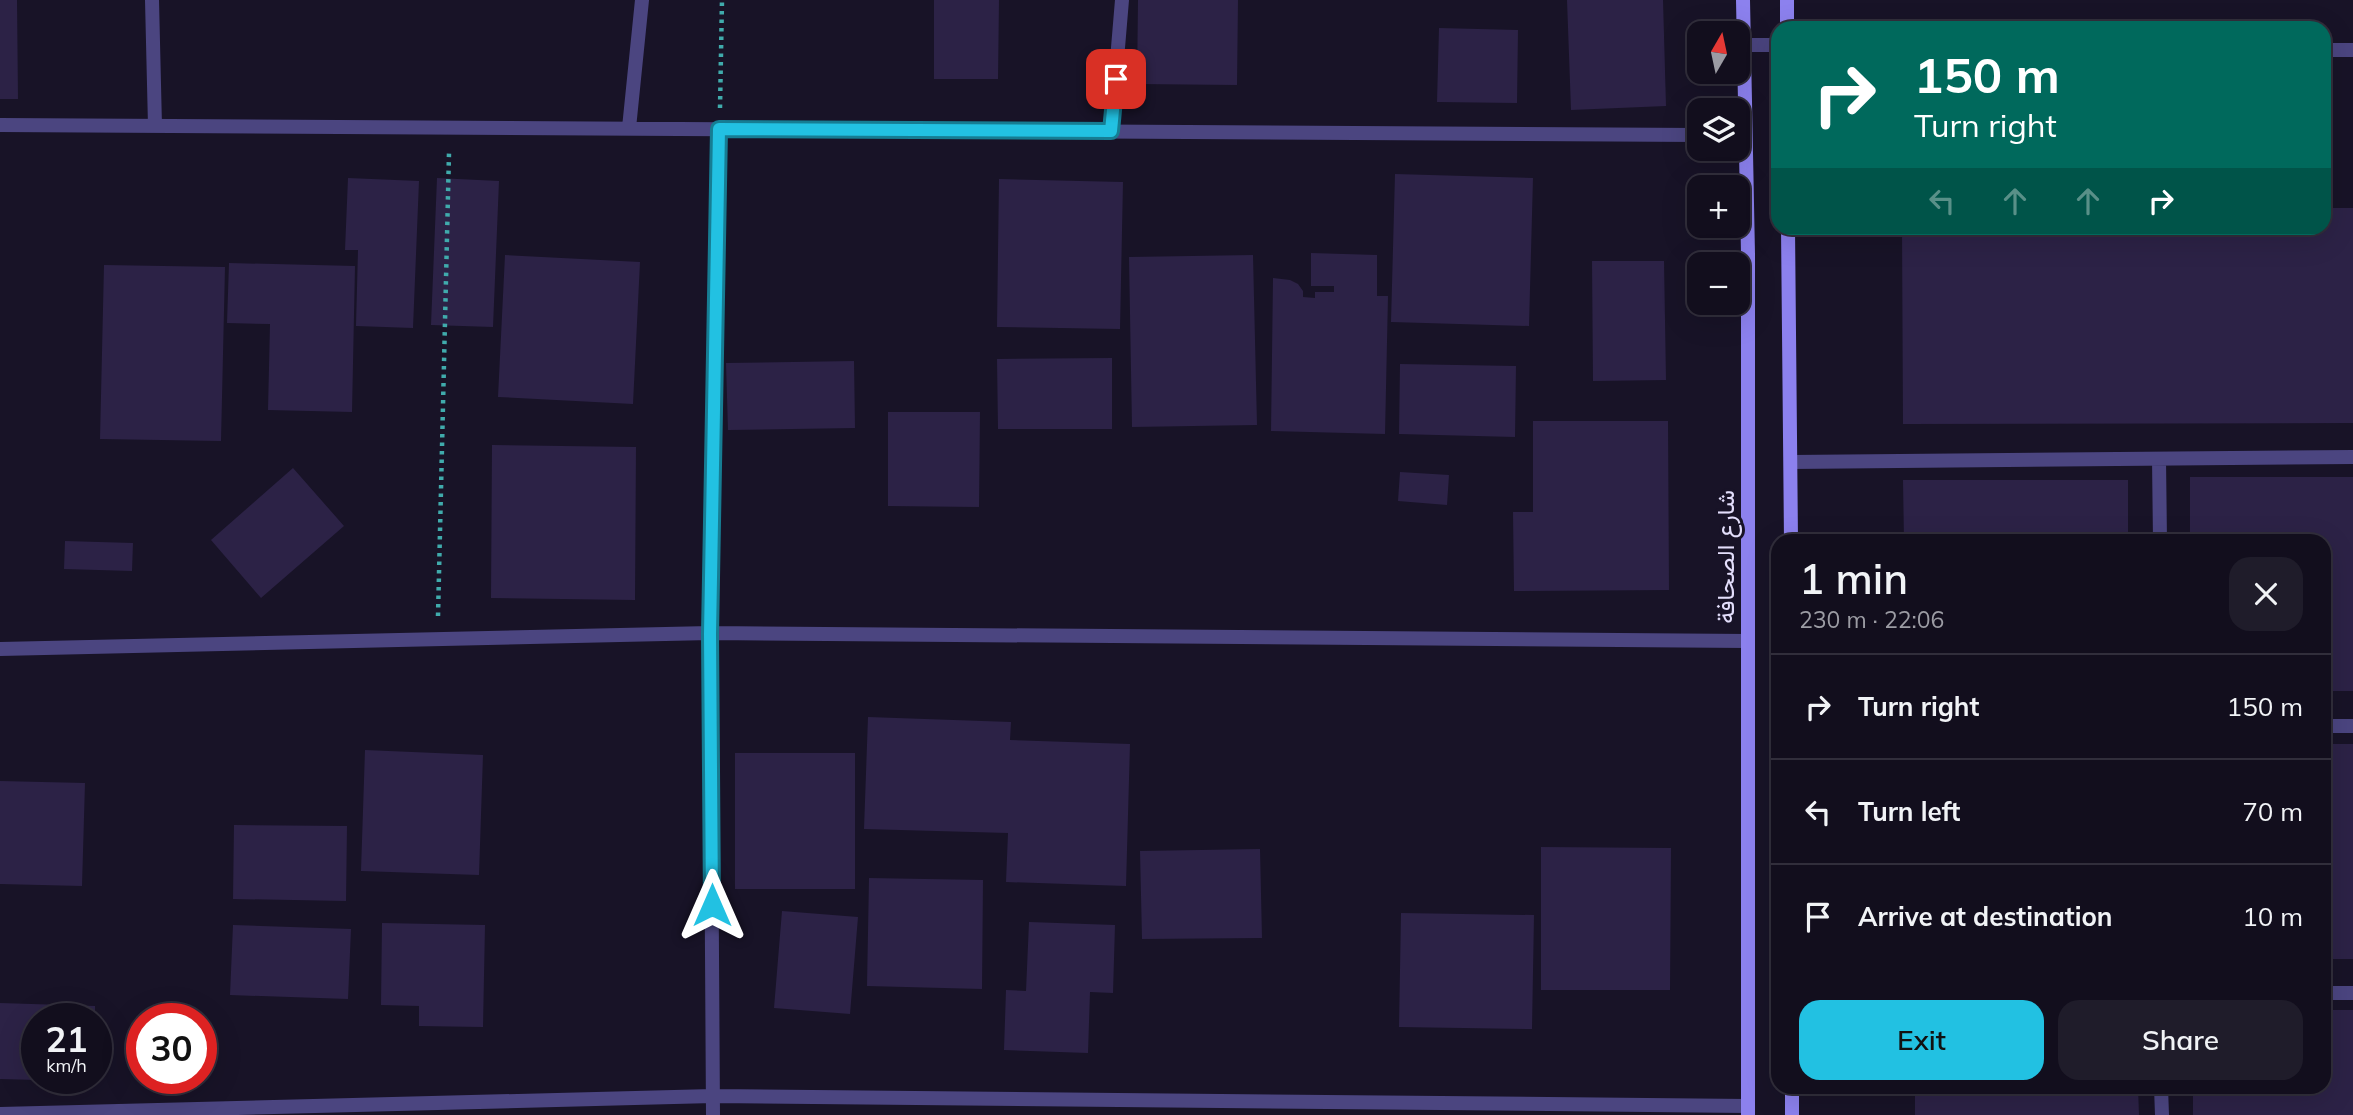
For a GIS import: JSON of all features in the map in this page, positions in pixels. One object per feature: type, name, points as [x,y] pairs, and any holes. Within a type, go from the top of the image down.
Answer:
[{"type":"main road","name":"شارع الصحافة","points":[[1742,0],[1743,21]]},
{"type":"main road","points":[[1787,0],[1787,21]]},
{"type":"main road","name":"شارع الصحافة","points":[[1743,161],[1748,254],[1748,1111]]},
{"type":"main road","points":[[1788,235],[1791,534]]},
{"type":"main road","points":[[1792,1094],[1792,1115]]},
{"type":"street","points":[[152,0],[155,126]]},
{"type":"street","points":[[629,128],[642,0]]},
{"type":"street","points":[[1111,131],[1122,0]]},
{"type":"street","points":[[1750,45],[1771,46]]},
{"type":"street","points":[[2331,50],[2353,50]]},
{"type":"street","points":[[0,125],[1687,135]]},
{"type":"street","points":[[713,1115],[710,634],[719,129]]},
{"type":"street","points":[[1791,462],[2353,457]]},
{"type":"street","points":[[2159,459],[2160,534]]},
{"type":"street","points":[[0,649],[710,634],[1747,641]]},
{"type":"street","points":[[2331,726],[2353,726]]},
{"type":"street","points":[[2331,993],[2353,993]]},
{"type":"street","points":[[2161,1094],[2162,1115]]},
{"type":"street","points":[[0,1114],[713,1096],[1748,1111]]},
{"type":"path","points":[[719,129],[722,0]]},
{"type":"path","points":[[437,639],[449,127]]},
{"type":"building","points":[[0,0],[17,0],[18,99],[0,99]]},
{"type":"building","points":[[934,0],[999,0],[998,79],[934,79]]},
{"type":"building","points":[[1138,0],[1238,0],[1237,85],[1137,84]]},
{"type":"building","points":[[1567,0],[1663,0],[1666,106],[1571,110]]},
{"type":"building","points":[[1439,28],[1518,30],[1517,103],[1437,102]]},
{"type":"building","points":[[1395,174],[1533,178],[1529,326],[1391,322]]},
{"type":"building","points":[[348,178],[419,181],[413,328],[356,326],[358,250],[345,250]]},
{"type":"building","points":[[437,178],[499,181],[493,327],[431,325]]},
{"type":"building","points":[[999,179],[1123,182],[1120,329],[997,327]]},
{"type":"building","points":[[2331,208],[2353,208],[2353,423],[1903,424],[1902,235],[2331,235]]},
{"type":"building","points":[[1311,253],[1377,255],[1377,296],[1388,296],[1385,434],[1271,431],[1273,278],[1298,284],[1303,291],[1303,297],[1315,298],[1315,292],[1334,292],[1334,286],[1311,286]]},
{"type":"building","points":[[505,255],[640,262],[633,404],[498,397]]},
{"type":"building","points":[[1253,255],[1257,425],[1132,427],[1129,257]]},
{"type":"building","points":[[1592,261],[1664,261],[1666,380],[1593,381]]},
{"type":"building","points":[[229,263],[355,266],[352,412],[268,410],[270,324],[227,323]]},
{"type":"building","points":[[104,265],[225,267],[221,441],[100,439]]},
{"type":"building","points":[[1112,358],[1112,429],[998,429],[997,359]]},
{"type":"building","points":[[854,361],[855,428],[728,430],[726,363]]},
{"type":"building","points":[[1400,364],[1516,366],[1515,437],[1399,434]]},
{"type":"building","points":[[888,412],[980,412],[979,507],[888,506]]},
{"type":"building","points":[[1533,421],[1668,421],[1669,590],[1514,591],[1513,512],[1533,512]]},
{"type":"building","points":[[492,445],[636,447],[635,600],[491,598]]},
{"type":"building","points":[[293,468],[344,526],[261,598],[211,540]]},
{"type":"building","points":[[1400,472],[1449,475],[1447,505],[1398,501]]},
{"type":"building","points":[[2190,477],[2353,477],[2353,691],[2331,691],[2331,534],[2190,534]]},
{"type":"building","points":[[1903,480],[2128,480],[2128,534],[1904,534]]},
{"type":"building","points":[[65,541],[133,543],[132,571],[64,569]]},
{"type":"building","points":[[868,717],[1011,722],[1010,740],[1130,744],[1126,886],[1006,882],[1008,833],[864,829]]},
{"type":"building","points":[[2331,744],[2353,744],[2353,959],[2331,959]]},
{"type":"building","points":[[365,750],[483,755],[479,875],[361,871]]},
{"type":"building","points":[[735,753],[855,753],[855,889],[735,889]]},
{"type":"building","points":[[0,781],[85,783],[82,886],[0,884]]},
{"type":"building","points":[[234,825],[347,826],[346,901],[233,899]]},
{"type":"building","points":[[1541,847],[1671,848],[1670,990],[1541,990]]},
{"type":"building","points":[[1260,849],[1262,938],[1142,939],[1140,851]]},
{"type":"building","points":[[869,878],[983,880],[982,989],[867,986]]},
{"type":"building","points":[[782,911],[858,917],[850,1014],[774,1008]]},
{"type":"building","points":[[1401,913],[1534,915],[1532,1029],[1399,1027]]},
{"type":"building","points":[[1029,922],[1115,925],[1113,993],[1090,992],[1088,1053],[1004,1050],[1006,990],[1026,991]]},
{"type":"building","points":[[382,923],[485,925],[483,1027],[419,1026],[419,1006],[381,1005]]},
{"type":"building","points":[[233,925],[351,929],[348,999],[230,995]]},
{"type":"building","points":[[0,1003],[21,1004],[21,1080],[0,1079]]},
{"type":"building","points":[[2331,1010],[2353,1010],[2353,1115],[2193,1115],[2193,1094],[2331,1094]]},
{"type":"building","points":[[1915,1094],[2138,1094],[2139,1115],[1915,1115]]},
{"type":"route","points":[[712,905],[710,634],[719,129],[1111,131],[1116,79]]}]
